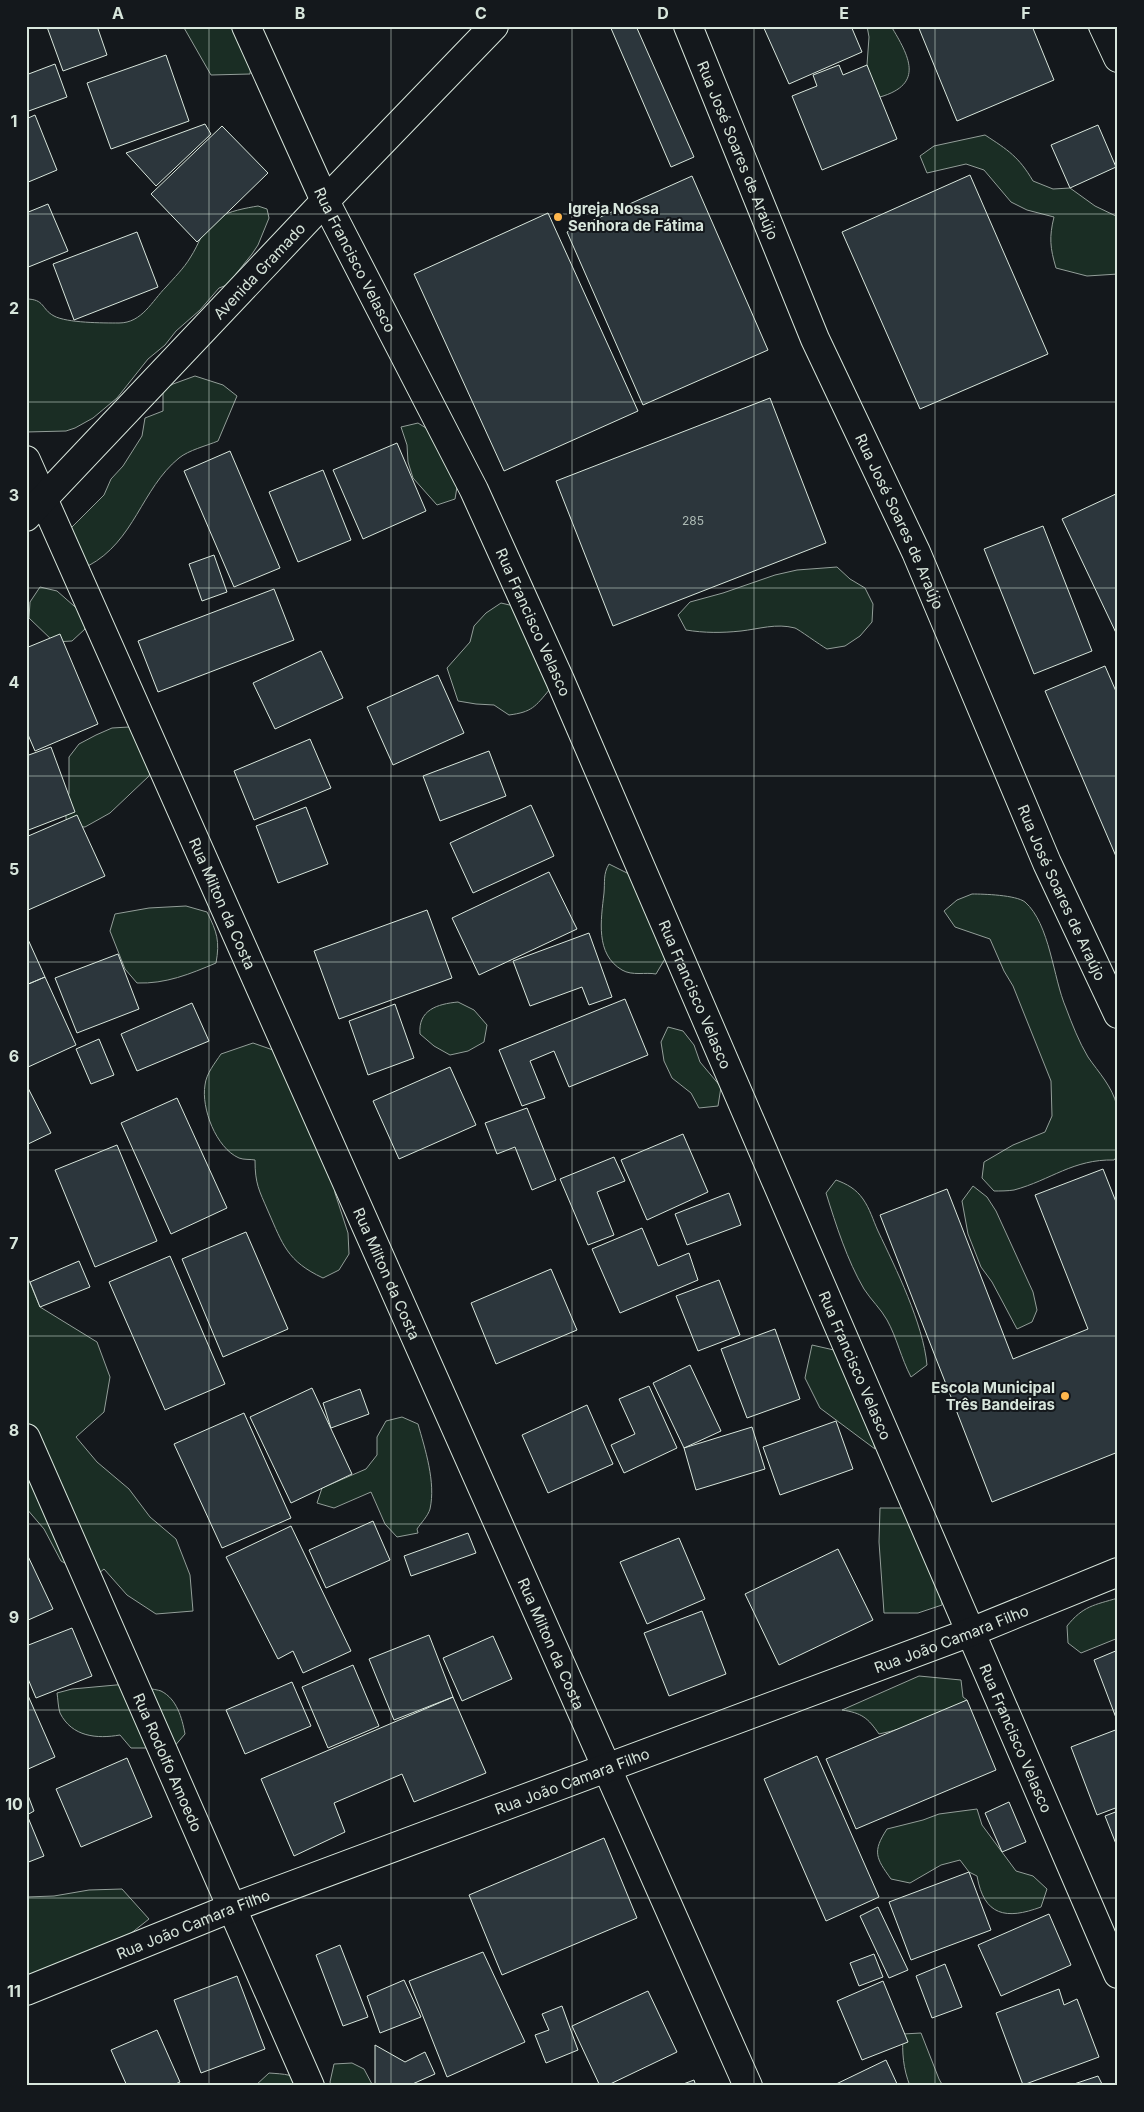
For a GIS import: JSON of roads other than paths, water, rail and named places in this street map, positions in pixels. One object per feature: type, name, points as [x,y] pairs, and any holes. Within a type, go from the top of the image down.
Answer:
[{"type":"street","name":"Rua Francisco Velasco","points":[[246,26],[324,202],[474,490],[556,671],[1118,1974]]},
{"type":"street","name":"Avenida Gramado","points":[[35,508],[324,202],[494,26]]},
{"type":"street","name":"Rua José Soares de Araújo","points":[[688,26],[815,339],[916,552],[1047,863],[1118,1014]]},
{"type":"street","points":[[1103,26],[1118,58]]},
{"type":"street","name":"Rua Milton da Costa","points":[[26,460],[35,508],[608,1768],[748,2086]]},
{"type":"street","name":"Rua Rodolfo Amoedo","points":[[26,1438],[310,2086]]},
{"type":"street","name":"Rua João Camara Filho","points":[[26,1992],[231,1908],[971,1632],[1118,1572]]},
{"type":"place","name":"Igreja Nossa Senhora de Fátima","points":[[558,217]]},
{"type":"place","name":"Escola Municipal Três Bandeiras","points":[[1065,1396]]}]
